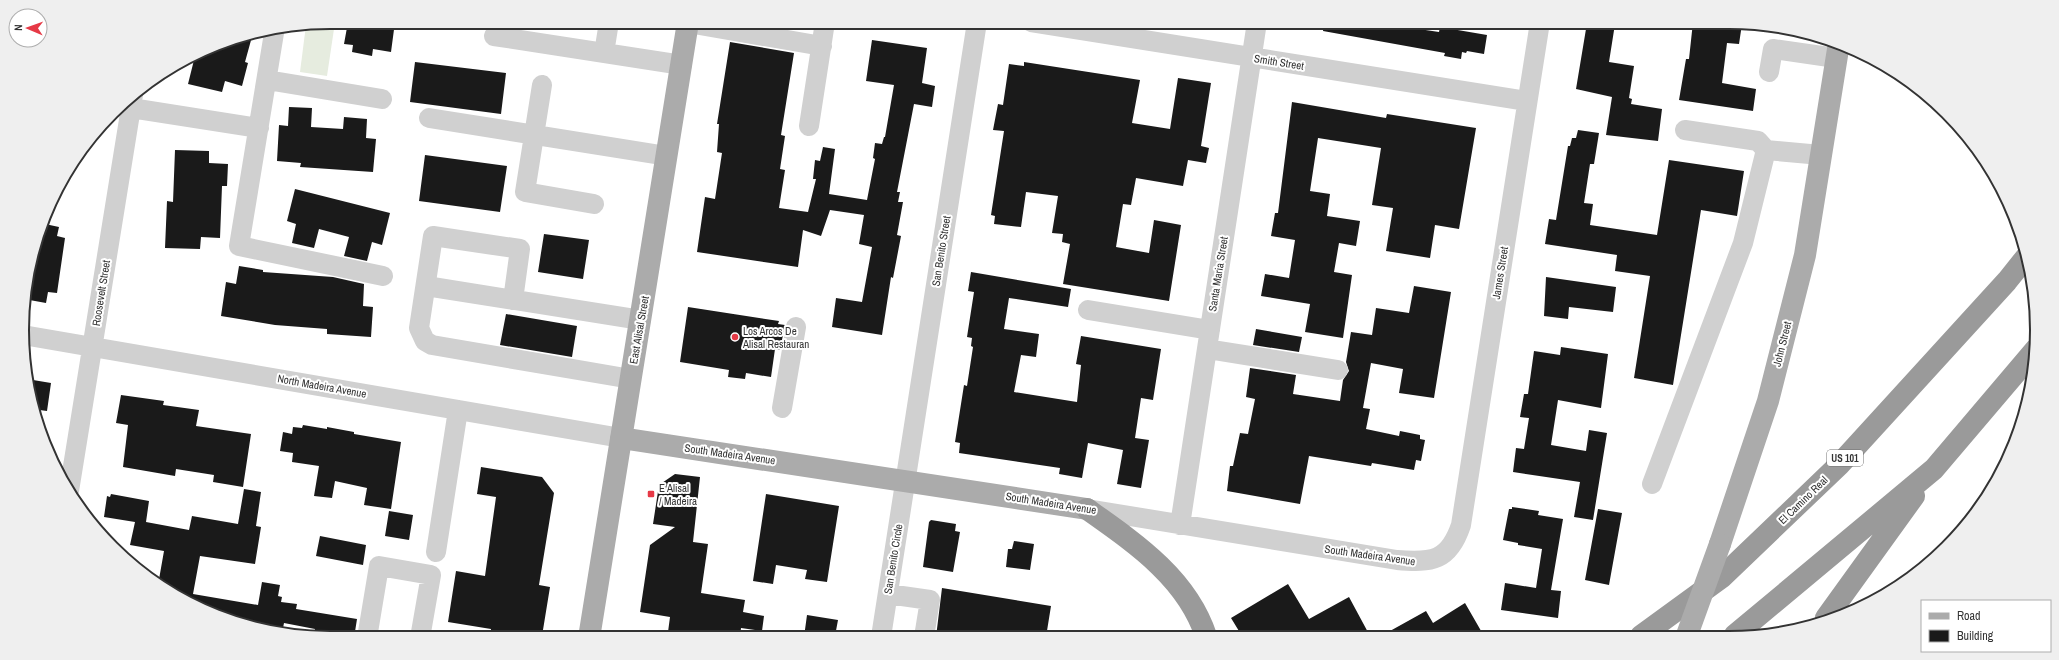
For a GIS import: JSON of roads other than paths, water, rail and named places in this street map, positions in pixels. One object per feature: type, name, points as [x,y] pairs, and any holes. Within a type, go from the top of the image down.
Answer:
[{"type":"highway","points":[[2007,282],[2021,255]]},
{"type":"highway","name":"El Camino Real","points":[[1648,631],[1722,576],[1839,465],[2007,282],[2022,262]]},
{"type":"highway","points":[[1829,614],[1934,469],[2028,358]]},
{"type":"highway","points":[[1739,630],[1934,469]]},
{"type":"highway","points":[[1088,509],[1141,548],[1163,569],[1182,590],[1195,611],[1204,631]]},
{"type":"main road","name":"East Alisal Street","points":[[590,631],[668,156],[687,29]]},
{"type":"main road","name":"John Street","points":[[1689,631],[1720,544],[1770,394],[1805,255],[1838,51]]},
{"type":"main road","name":"South Madeira Avenue","points":[[621,438],[1088,509]]},
{"type":"street","points":[[604,53],[608,29]]},
{"type":"street","points":[[727,29],[822,46]]},
{"type":"street","points":[[809,126],[824,29]]},
{"type":"street","name":"San Benito Street","points":[[905,480],[976,29]]},
{"type":"street","name":"Smith Street","points":[[1074,29],[1527,101]]},
{"type":"street","name":"Santa Maria Street","points":[[1180,526],[1256,29]]},
{"type":"street","name":"James Street","points":[[1461,525],[1539,29]]},
{"type":"street","points":[[274,35],[239,246],[383,276]]},
{"type":"street","points":[[494,36],[682,65]]},
{"type":"street","points":[[1769,72],[1773,49],[1838,51]]},
{"type":"street","points":[[266,80],[382,98]]},
{"type":"street","points":[[542,85],[525,192],[594,204]]},
{"type":"street","points":[[135,102],[259,128]]},
{"type":"street","name":"Roosevelt Street","points":[[70,482],[131,104]]},
{"type":"street","points":[[429,118],[668,156]]},
{"type":"street","points":[[1685,130],[1758,141],[1766,150],[1820,155]]},
{"type":"street","points":[[1652,484],[1743,243],[1766,150]]},
{"type":"street","points":[[513,300],[520,249],[433,236],[419,328],[425,341],[432,345],[631,379]]},
{"type":"street","points":[[426,286],[641,320]]},
{"type":"street","points":[[1088,310],[1210,330]]},
{"type":"street","points":[[782,408],[796,327]]},
{"type":"street","name":"North Madeira Avenue","points":[[29,336],[621,438]]},
{"type":"street","points":[[1207,349],[1338,370]]},
{"type":"street","points":[[436,552],[458,410]]},
{"type":"street","name":"San Benito Circle","points":[[882,631],[905,480]]},
{"type":"street","name":"South Madeira Avenue","points":[[1088,509],[1180,526],[1420,562],[1431,561],[1450,548],[1457,537],[1461,525]]},
{"type":"street","points":[[368,631],[379,566],[431,575],[421,631]]},
{"type":"street","points":[[888,594],[930,600],[925,631]]},
{"type":"place","name":"Los Arcos De Alisal Restauran","points":[[735,337]]},
{"type":"place","name":"E Alisal / Madeira","points":[[651,494]]}]
